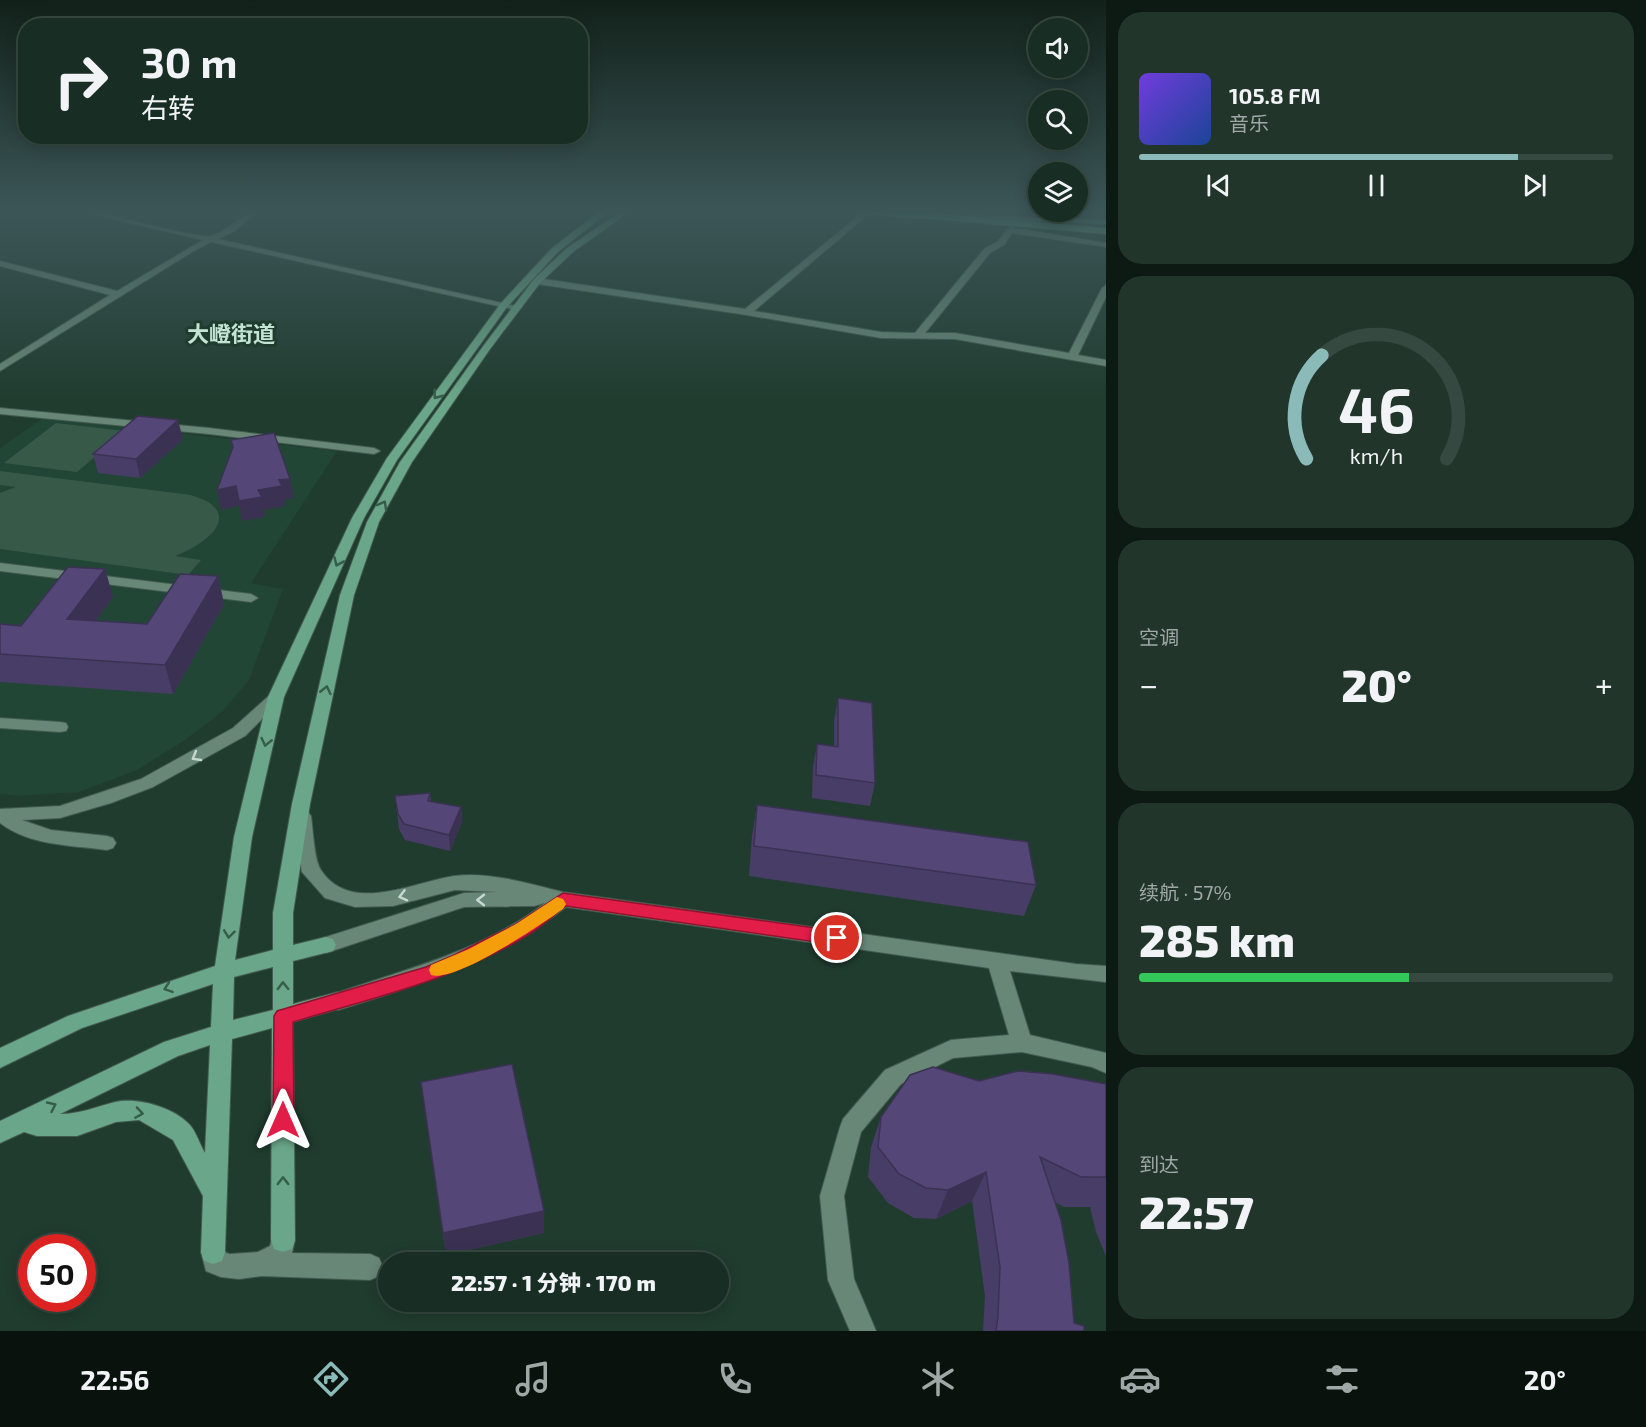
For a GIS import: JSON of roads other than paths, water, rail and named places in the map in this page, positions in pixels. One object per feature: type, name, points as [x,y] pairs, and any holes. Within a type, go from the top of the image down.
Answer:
[{"type":"main road","points":[[213,1252],[224,971],[243,837],[276,697],[358,518],[391,460],[535,275]]},
{"type":"main road","points":[[283,1240],[283,913],[301,804],[347,595],[374,522],[406,462],[510,306],[543,275]]},
{"type":"main road","points":[[0,1058],[73,1023],[169,988],[224,971],[326,945]]},
{"type":"main road","points":[[0,1132],[171,1049],[223,1032],[338,1001]]},
{"type":"main road","points":[[21,1120],[37,1125],[77,1125],[116,1112],[139,1110],[159,1118],[180,1132],[215,1194]]},
{"type":"street","points":[[45,275],[116,294]]},
{"type":"street","points":[[0,368],[147,275]]},
{"type":"street","points":[[373,275],[510,306]]},
{"type":"street","points":[[747,312],[791,275]]},
{"type":"street","points":[[918,335],[967,275]]},
{"type":"street","points":[[537,281],[747,312],[881,335],[955,336],[1106,363]]},
{"type":"street","points":[[1072,357],[1106,288]]},
{"type":"street","points":[[0,411],[374,451]]},
{"type":"street","points":[[0,567],[251,598]]},
{"type":"street","points":[[0,815],[60,812],[105,799],[147,783],[239,732],[276,697]]},
{"type":"street","points":[[0,723],[60,727]]},
{"type":"street","points":[[301,804],[311,872],[332,893],[355,900],[393,898],[455,883],[492,884],[563,899],[1076,972],[1106,974]]},
{"type":"street","points":[[0,815],[14,827],[37,834],[107,843]]},
{"type":"street","points":[[326,945],[464,900],[563,899]]},
{"type":"street","points":[[338,1001],[430,973],[475,954],[523,929],[563,899]]},
{"type":"street","points":[[997,961],[1022,1043]]},
{"type":"street","points":[[863,1331],[841,1280],[832,1196],[851,1127],[893,1077],[951,1049],[1022,1043],[1093,1058],[1106,1064]]},
{"type":"street","points":[[266,1265],[280,1253],[283,1240]]},
{"type":"street","points":[[213,1252],[215,1262],[222,1266],[370,1267]]},
{"type":"district","name":"大嶝街道","points":[[231,333]]}]
